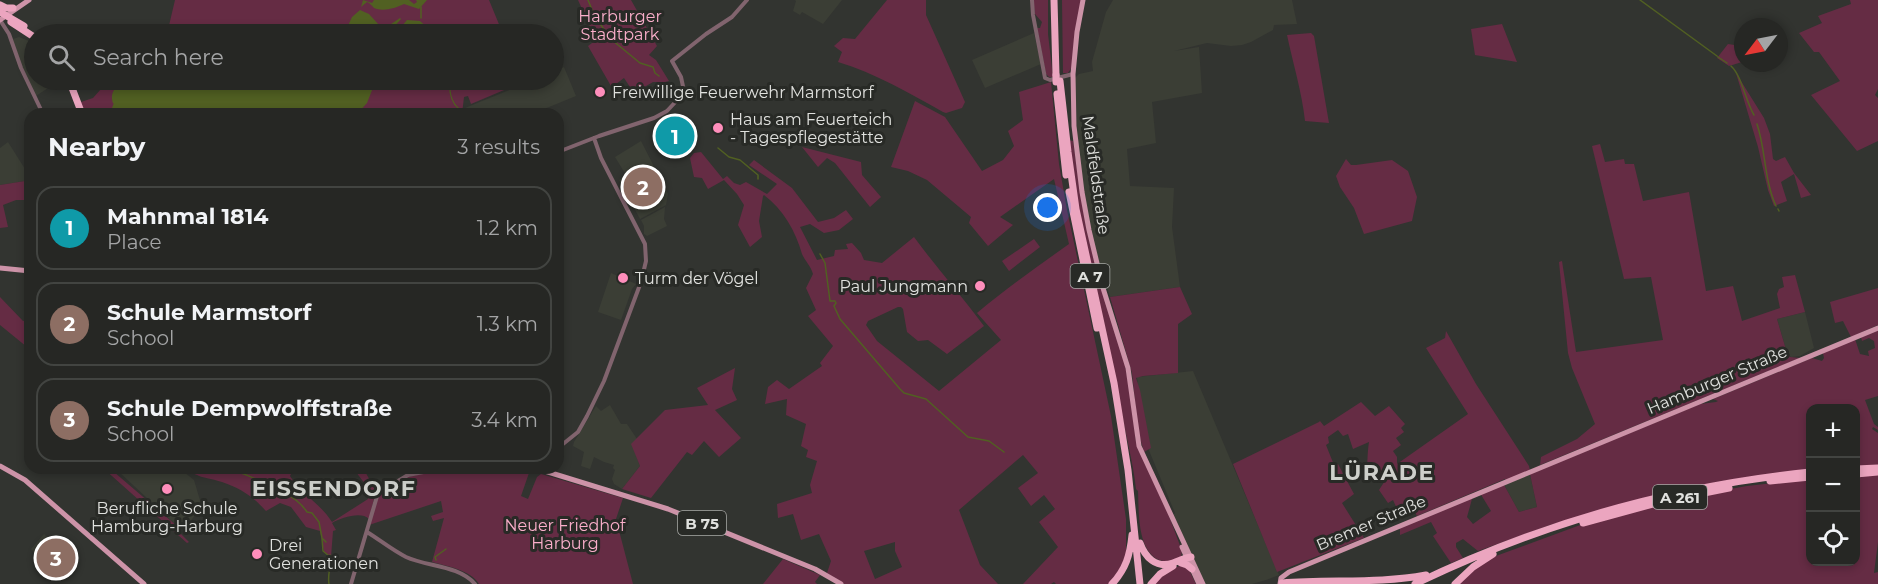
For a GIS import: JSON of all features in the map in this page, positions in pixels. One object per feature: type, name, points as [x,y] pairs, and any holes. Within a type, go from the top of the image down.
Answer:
[{"type":"highway","name":"A 7","points":[[1057,1],[1060,132],[1070,202],[1115,414],[1126,480],[1135,584]]},
{"type":"highway","points":[[13,8],[0,15],[24,28]]},
{"type":"highway","name":"A 7","points":[[1058,78],[1076,209],[1120,416],[1135,525],[1140,584]]},
{"type":"highway","points":[[71,90],[78,108]]},
{"type":"highway","points":[[1860,469],[1878,468]]},
{"type":"highway","points":[[1860,474],[1878,472]]},
{"type":"highway","name":"A 261","points":[[1415,584],[1517,541],[1624,506],[1702,488],[1806,473]]},
{"type":"highway","name":"A 261","points":[[1424,584],[1493,554],[1553,532],[1664,501],[1747,484],[1806,477]]},
{"type":"highway","points":[[1135,525],[1142,549],[1151,560],[1164,565],[1185,558]]},
{"type":"highway","points":[[1112,584],[1126,565],[1132,535]]},
{"type":"highway","points":[[1455,584],[1473,567],[1493,554]]},
{"type":"highway","points":[[1185,558],[1187,565],[1192,569]]},
{"type":"highway","points":[[1151,584],[1162,572],[1185,558]]},
{"type":"highway","points":[[1282,581],[1382,583],[1437,573]]},
{"type":"main road","points":[[13,8],[28,0]]},
{"type":"main road","points":[[0,15],[28,0]]},
{"type":"main road","name":"Maldfeldstraße","points":[[1083,0],[1073,74],[1074,126],[1086,217],[1128,368],[1137,439],[1173,521],[1185,558],[1201,584]]},
{"type":"main road","points":[[0,268],[24,270]]},
{"type":"main road","name":"Hamburger Straße","points":[[1566,457],[1878,328]]},
{"type":"main road","name":"Bremer Straße","points":[[1282,581],[1566,457]]},
{"type":"main road","points":[[0,466],[25,480],[144,584]]},
{"type":"main road","name":"B 75","points":[[554,474],[661,507],[812,567],[841,584]]},
{"type":"main road","name":"Maldfeldstraße","points":[[1173,521],[1185,558]]},
{"type":"main road","name":"Maldfeldstraße","points":[[1192,569],[1201,584]]},
{"type":"street","points":[[564,150],[663,114],[671,108],[684,88],[672,61],[732,17],[747,0]]},
{"type":"street","points":[[1032,0],[1045,78],[1050,80],[1073,74]]},
{"type":"street","points":[[0,15],[24,74]]},
{"type":"street","points":[[0,26],[10,38]]},
{"type":"street","points":[[32,90],[40,108]]},
{"type":"street","points":[[564,443],[575,435],[604,381],[646,265],[644,242],[601,158],[594,138]]},
{"type":"street","points":[[351,584],[378,492],[413,474]]},
{"type":"street","points":[[366,533],[405,556],[458,573],[475,584]]},
{"type":"shaded area","points":[[363,0],[372,3],[374,0],[409,0],[414,4],[416,0],[427,0],[419,9],[404,4],[381,10],[367,2],[361,7]]},
{"type":"shaded area","points":[[795,0],[842,0],[823,24],[802,12],[800,15],[793,11]]},
{"type":"shaded area","points":[[1113,0],[1292,0],[1297,24],[1274,25],[1273,30],[1242,45],[1207,43],[1174,51],[1199,47],[1202,93],[1152,102],[1156,143],[1127,149],[1130,186],[1174,188],[1172,227],[1180,287],[1110,297],[1093,241],[1085,202],[1078,151],[1075,78],[1079,74],[1093,71],[1092,62],[1106,12]]},
{"type":"shaded area","points":[[360,10],[369,14],[378,24],[349,24],[352,17]]},
{"type":"shaded area","points":[[407,20],[420,21],[423,24],[404,24]]},
{"type":"shaded area","points":[[1034,33],[1041,64],[985,88],[972,60]]},
{"type":"shaded area","points":[[19,37],[24,39],[24,71],[21,65],[13,39]]},
{"type":"shaded area","points":[[564,67],[576,96],[547,108],[465,108],[509,90],[564,90]]},
{"type":"shaded area","points":[[33,90],[45,90],[36,96]]},
{"type":"shaded area","points":[[114,90],[372,90],[362,108],[112,108],[114,104],[112,94]]},
{"type":"shaded area","points":[[641,141],[668,194],[666,205],[640,219],[619,180],[626,175],[615,157]]},
{"type":"shaded area","points":[[8,142],[24,167],[24,181],[0,185],[0,148]]},
{"type":"shaded area","points":[[665,207],[664,219],[667,226],[647,236],[644,234],[641,220]]},
{"type":"shaded area","points":[[611,273],[636,284],[621,320],[598,312]]},
{"type":"shaded area","points":[[1805,312],[1814,348],[1800,356],[1791,357],[1787,353],[1777,319]]},
{"type":"shaded area","points":[[1193,371],[1279,575],[1252,584],[1205,584],[1173,515],[1175,513],[1143,436],[1137,377]]},
{"type":"shaded area","points":[[610,405],[621,424],[627,424],[637,439],[632,444],[640,466],[622,489],[614,484],[612,479],[614,465],[594,457],[590,469],[581,466],[584,452],[573,446],[596,406],[601,411]]},
{"type":"shaded area","name":"Berufliche Schule Hamburg-Harburg","points":[[121,474],[186,474],[194,480],[202,507],[188,524],[180,522],[177,526]]},
{"type":"shaded area","points":[[1530,474],[1537,507],[1519,512],[1503,483]]},
{"type":"shaded area","points":[[44,534],[53,543],[55,541],[63,548],[65,546],[76,556],[56,579],[35,560],[38,556],[31,549]]},
{"type":"green space","points":[[175,0],[489,0],[499,24],[169,24]]},
{"type":"green space","name":"Harburger Stadtpark","points":[[578,0],[631,0],[657,46],[649,55],[656,60],[669,81],[653,82],[634,93],[624,78],[612,87],[588,46],[596,40]]},
{"type":"green space","points":[[887,0],[926,0],[926,15],[965,102],[962,108],[943,112],[879,78],[838,62],[842,52],[834,46],[843,38],[855,39]]},
{"type":"green space","points":[[1033,0],[1048,0],[1048,34],[1053,77],[1046,74],[1037,28],[1040,28],[1042,22],[1035,14]]},
{"type":"green space","points":[[1062,0],[1081,0],[1072,67],[1068,73],[1063,73]]},
{"type":"green space","points":[[1850,0],[1878,0],[1878,89],[1875,95],[1878,98],[1878,141],[1857,151],[1811,95],[1840,81],[1819,52],[1814,52],[1799,33],[1822,23],[1818,16],[1851,4]]},
{"type":"green space","points":[[1502,24],[1517,62],[1475,55],[1471,29]]},
{"type":"green space","points":[[1311,33],[1314,36],[1329,123],[1305,121],[1287,35]]},
{"type":"green space","points":[[1728,44],[1734,45],[1734,64],[1729,66],[1717,58]]},
{"type":"green space","points":[[1736,73],[1764,118],[1770,134],[1773,159],[1776,161],[1785,157],[1811,195],[1801,198],[1794,174],[1781,182],[1787,201],[1774,206]]},
{"type":"green space","points":[[1051,82],[1059,164],[1067,210],[1111,416],[1126,519],[1126,560],[1109,584],[1056,584],[1054,582],[1051,584],[1023,584],[1058,547],[1039,522],[1055,509],[1044,495],[1031,506],[1018,488],[1038,473],[1023,455],[959,510],[980,565],[998,584],[844,584],[827,573],[831,561],[819,534],[801,540],[793,514],[778,518],[777,504],[812,493],[810,485],[817,461],[806,457],[808,450],[801,446],[806,424],[786,415],[787,399],[765,404],[768,387],[777,380],[789,389],[822,366],[820,363],[833,346],[808,316],[816,310],[806,288],[813,274],[812,271],[788,222],[764,195],[759,221],[762,237],[750,247],[738,225],[744,205],[737,194],[724,180],[708,189],[702,178],[694,177],[690,158],[694,153],[701,152],[723,179],[727,176],[740,185],[746,182],[767,194],[777,184],[749,165],[754,160],[792,188],[818,222],[834,218],[846,210],[853,219],[839,230],[824,233],[810,224],[800,227],[817,260],[834,256],[835,250],[848,249],[846,244],[852,243],[864,260],[882,263],[914,237],[984,326],[947,354],[928,340],[918,341],[907,332],[901,307],[868,321],[866,325],[877,341],[939,391],[1001,340],[977,313],[1069,244],[1054,179],[1000,217],[1013,225],[988,246],[969,223],[971,217],[927,180],[908,171],[891,167],[915,101],[945,117],[982,171],[1003,160],[1014,146],[1008,131],[1023,120],[1019,92]],"holes":[[[895,542],[895,551],[902,567],[875,579],[864,551]]]},
{"type":"green space","points":[[100,90],[504,90],[471,104],[468,96],[464,97],[463,108],[82,108],[81,102],[93,98]]},
{"type":"green space","points":[[1068,140],[1073,141],[1087,231],[1124,360],[1131,395],[1136,442],[1168,513],[1182,551],[1181,557],[1171,561],[1159,560],[1152,555],[1143,539],[1139,519],[1138,491],[1085,239]]},
{"type":"green space","points":[[1600,144],[1605,162],[1624,159],[1625,164],[1634,164],[1643,201],[1689,192],[1706,291],[1733,286],[1742,321],[1780,308],[1777,294],[1779,289],[1784,287],[1782,277],[1795,275],[1805,312],[1777,319],[1787,353],[1790,357],[1800,358],[1540,465],[1541,457],[1577,439],[1595,424],[1568,353],[1559,262],[1562,261],[1576,352],[1663,340],[1651,277],[1624,279],[1592,146]]},
{"type":"green space","points":[[802,147],[861,162],[862,175],[881,197],[870,207],[835,163],[827,158],[818,167]]},
{"type":"green space","points":[[1346,159],[1351,165],[1392,160],[1408,171],[1417,197],[1412,221],[1364,234],[1354,208],[1340,187],[1336,176]]},
{"type":"green space","points":[[24,181],[24,200],[16,200],[3,205],[8,227],[0,228],[0,185]]},
{"type":"green space","points":[[1034,239],[1040,247],[1009,271],[1002,261]]},
{"type":"green space","points":[[1180,287],[1192,314],[1178,324],[1178,373],[1136,378],[1151,448],[1144,452],[1138,431],[1132,373],[1110,297]]},
{"type":"green space","points":[[1878,288],[1878,325],[1851,337],[1843,321],[1835,323],[1830,302]]},
{"type":"green space","points":[[0,297],[24,321],[24,345],[0,325]]},
{"type":"green space","points":[[1878,330],[1878,396],[1865,400],[1874,424],[1878,427],[1878,430],[1873,427],[1872,429],[1878,433],[1878,466],[1860,467],[1860,404],[1806,404],[1806,471],[1623,504],[1550,525],[1478,551],[1463,539],[1456,543],[1456,547],[1463,558],[1451,563],[1433,536],[1437,533],[1431,522],[1400,535],[1400,528],[1471,496],[1467,517],[1473,524],[1491,511],[1480,493],[1503,483],[1519,512],[1537,507],[1530,474],[1700,404],[1716,402],[1718,401],[1713,399],[1812,358],[1822,361],[1823,353],[1855,339],[1860,354],[1869,356],[1868,351],[1875,348],[1874,341],[1869,338],[1862,341],[1861,337]]},
{"type":"green space","points":[[1446,331],[1530,471],[1506,481],[1505,479],[1417,516],[1411,505],[1398,511],[1393,500],[1388,503],[1379,490],[1388,476],[1383,479],[1374,475],[1369,478],[1366,476],[1369,442],[1353,449],[1348,434],[1343,436],[1338,430],[1328,437],[1329,443],[1326,445],[1334,465],[1338,464],[1354,494],[1342,503],[1364,538],[1277,572],[1233,464],[1320,421],[1324,426],[1361,402],[1375,416],[1389,406],[1405,424],[1401,428],[1404,432],[1396,438],[1401,445],[1393,451],[1397,457],[1397,464],[1468,414],[1426,348],[1445,338]]},
{"type":"green space","points":[[735,368],[732,389],[737,400],[715,410],[741,438],[719,457],[704,441],[692,455],[687,452],[651,498],[622,489],[640,466],[631,444],[665,410],[708,405],[697,388]]},
{"type":"green space","points":[[110,474],[116,474],[177,526],[175,528],[189,542],[187,543]]},
{"type":"green space","points":[[195,474],[291,474],[294,482],[332,522],[368,499],[365,484],[358,474],[366,474],[376,491],[369,519],[356,515],[332,523],[336,530],[333,531],[331,557],[324,552],[320,531],[306,527],[291,507],[280,503],[266,511],[241,490]]},
{"type":"green space","name":"Neuer Friedhof Harburg","points":[[421,474],[529,474],[521,496],[528,499],[537,477],[541,474],[623,498],[616,519],[633,584],[479,584],[464,572],[432,562],[444,518],[433,521],[431,516],[443,512],[441,501],[369,525],[379,494],[408,477]]},
{"type":"green space","points":[[1878,474],[1878,542],[1874,573],[1878,572],[1878,584],[1457,584],[1485,560],[1583,524],[1703,494],[1806,479],[1806,566],[1860,566],[1860,475]]},
{"type":"green space","points":[[783,559],[820,575],[815,582],[817,584],[763,584]]},
{"type":"green space","points":[[1182,565],[1188,568],[1196,584],[1153,584],[1169,570]]},
{"type":"waterway","points":[[588,0],[595,17],[612,40],[640,63],[653,67],[659,76]]},
{"type":"waterway","points":[[1640,0],[1717,56]]},
{"type":"waterway","points":[[421,7],[421,18]]},
{"type":"waterway","points":[[1718,57],[1727,63]]},
{"type":"waterway","points":[[1731,66],[1738,76],[1754,115]]},
{"type":"waterway","points":[[450,90],[454,103],[458,108]]},
{"type":"waterway","points":[[1757,124],[1769,186],[1776,206]]},
{"type":"waterway","points":[[718,148],[729,157],[740,160],[758,175],[758,179]]},
{"type":"waterway","points":[[820,254],[825,263],[830,301],[835,301],[834,306],[840,319],[900,389],[904,393],[926,399],[968,437],[989,441],[1004,452]]},
{"type":"waterway","points":[[244,474],[283,491],[301,504],[307,512],[312,513],[319,522],[322,538],[326,542]]},
{"type":"waterway","points":[[322,538],[323,551],[329,556]]},
{"type":"waterway","points":[[436,560],[435,557],[446,549]]},
{"type":"waterway","points":[[329,584],[330,555]]},
{"type":"place","name":"Freiwillige Feuerwehr Marmstorf","points":[[600,92]]},
{"type":"place","name":"Haus am Feuerteich - Tagespflegestätte","points":[[718,128]]},
{"type":"place","name":"Mahnmal 1814","points":[[675,136]]},
{"type":"place","name":"Schule Marmstorf","points":[[643,187]]},
{"type":"place","name":"Turm der Vögel","points":[[623,278]]},
{"type":"place","name":"Paul Jungmann","points":[[980,286]]},
{"type":"place","name":"Berufliche Schule Hamburg-Harburg","points":[[167,489]]},
{"type":"place","name":"Drei Generationen","points":[[257,554]]},
{"type":"place","name":"Schule Dempwolffstraße","points":[[56,558]]},
{"type":"district","name":"LÜRADE","points":[[1382,472]]},
{"type":"district","name":"EISSENDORF","points":[[334,488]]}]
